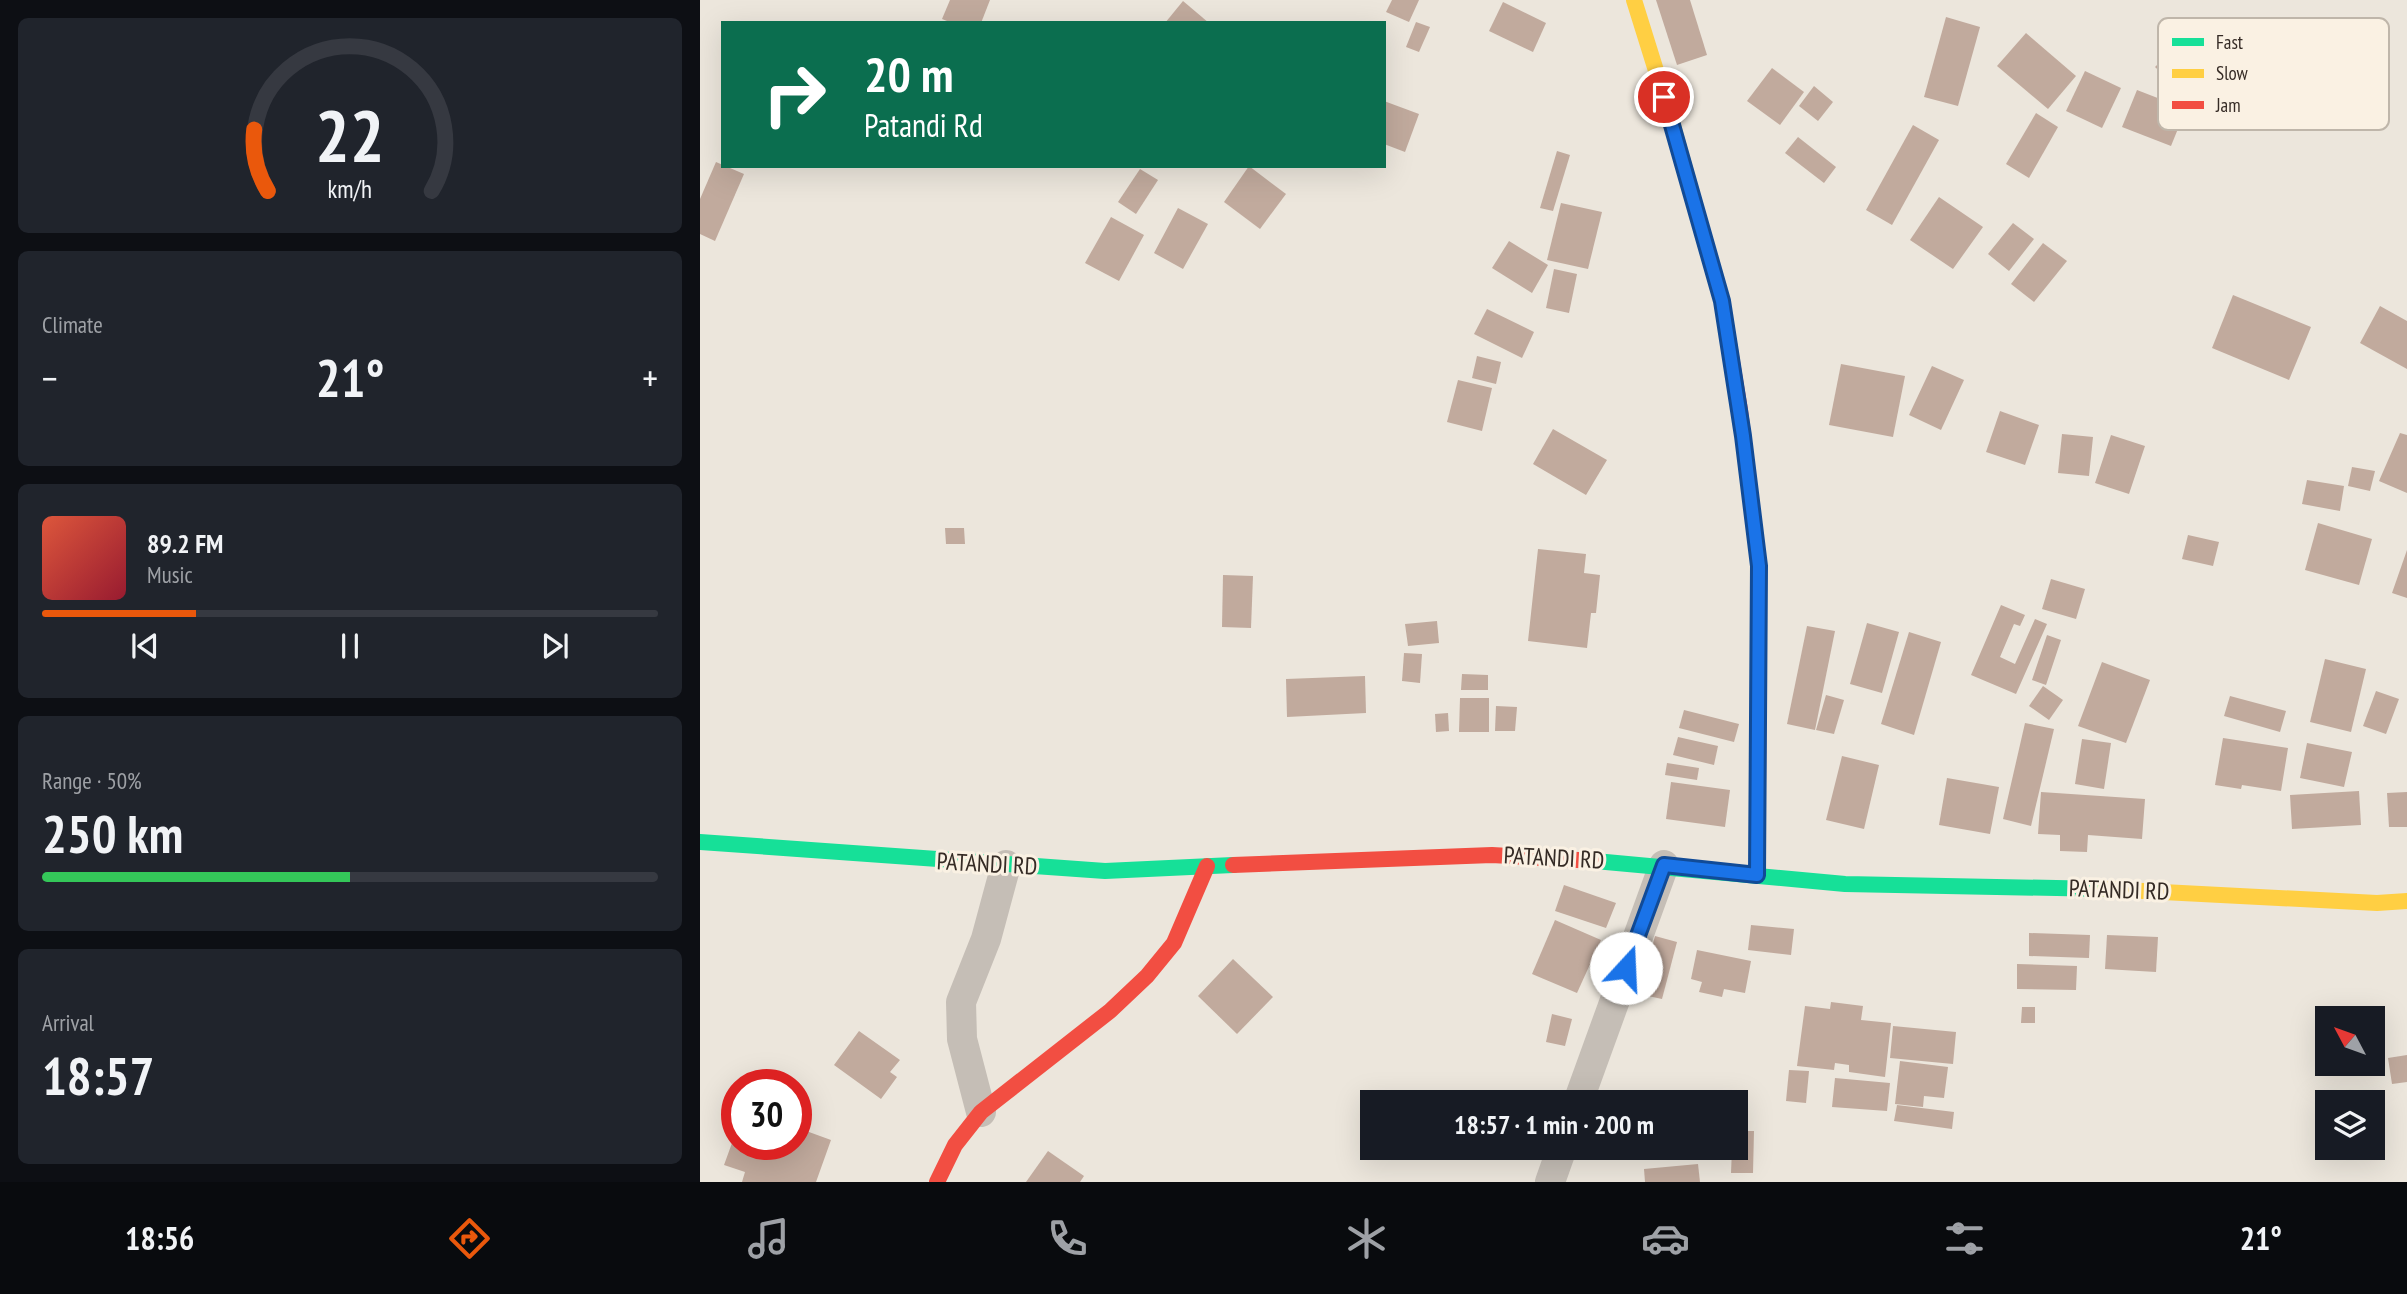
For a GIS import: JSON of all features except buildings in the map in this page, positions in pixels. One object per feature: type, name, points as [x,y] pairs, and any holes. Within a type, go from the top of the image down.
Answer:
[{"type":"street","points":[[1634,0],[1672,121],[1722,301],[1740,410],[1759,566],[1757,875]]},
{"type":"street","name":"PATANDI RD","points":[[700,842],[1105,871],[1492,855],[1664,865],[1845,884],[2138,890],[2377,903],[2407,901]]},
{"type":"street","points":[[981,1112],[962,1039],[961,1002],[986,939],[1006,865]]},
{"type":"street","points":[[1582,1090],[1664,865]]},
{"type":"street","points":[[937,1182],[951,1149],[964,1129],[981,1112],[1110,1011],[1147,976],[1174,943],[1208,866]]},
{"type":"street","points":[[1550,1182],[1558,1160]]},
{"type":"traffic: fast","points":[[1757,875],[1758,785]]},
{"type":"traffic: fast","points":[[700,842],[1105,871],[1233,865]]},
{"type":"traffic: fast","points":[[1595,861],[1845,884],[2105,889]]},
{"type":"traffic: slow","points":[[1634,0],[1672,122],[1710,259]]},
{"type":"traffic: slow","points":[[2105,889],[2377,903],[2407,901]]},
{"type":"traffic: jam","points":[[1710,259],[1722,301],[1740,410],[1759,566],[1758,785]]},
{"type":"traffic: jam","points":[[1233,865],[1492,855],[1595,861]]},
{"type":"traffic: jam","points":[[937,1182],[955,1145],[981,1112],[1110,1011],[1147,976],[1174,943],[1207,866]]},
{"type":"route","points":[[1626,968],[1664,865],[1757,875],[1759,566],[1740,410],[1722,301],[1664,97]]}]
